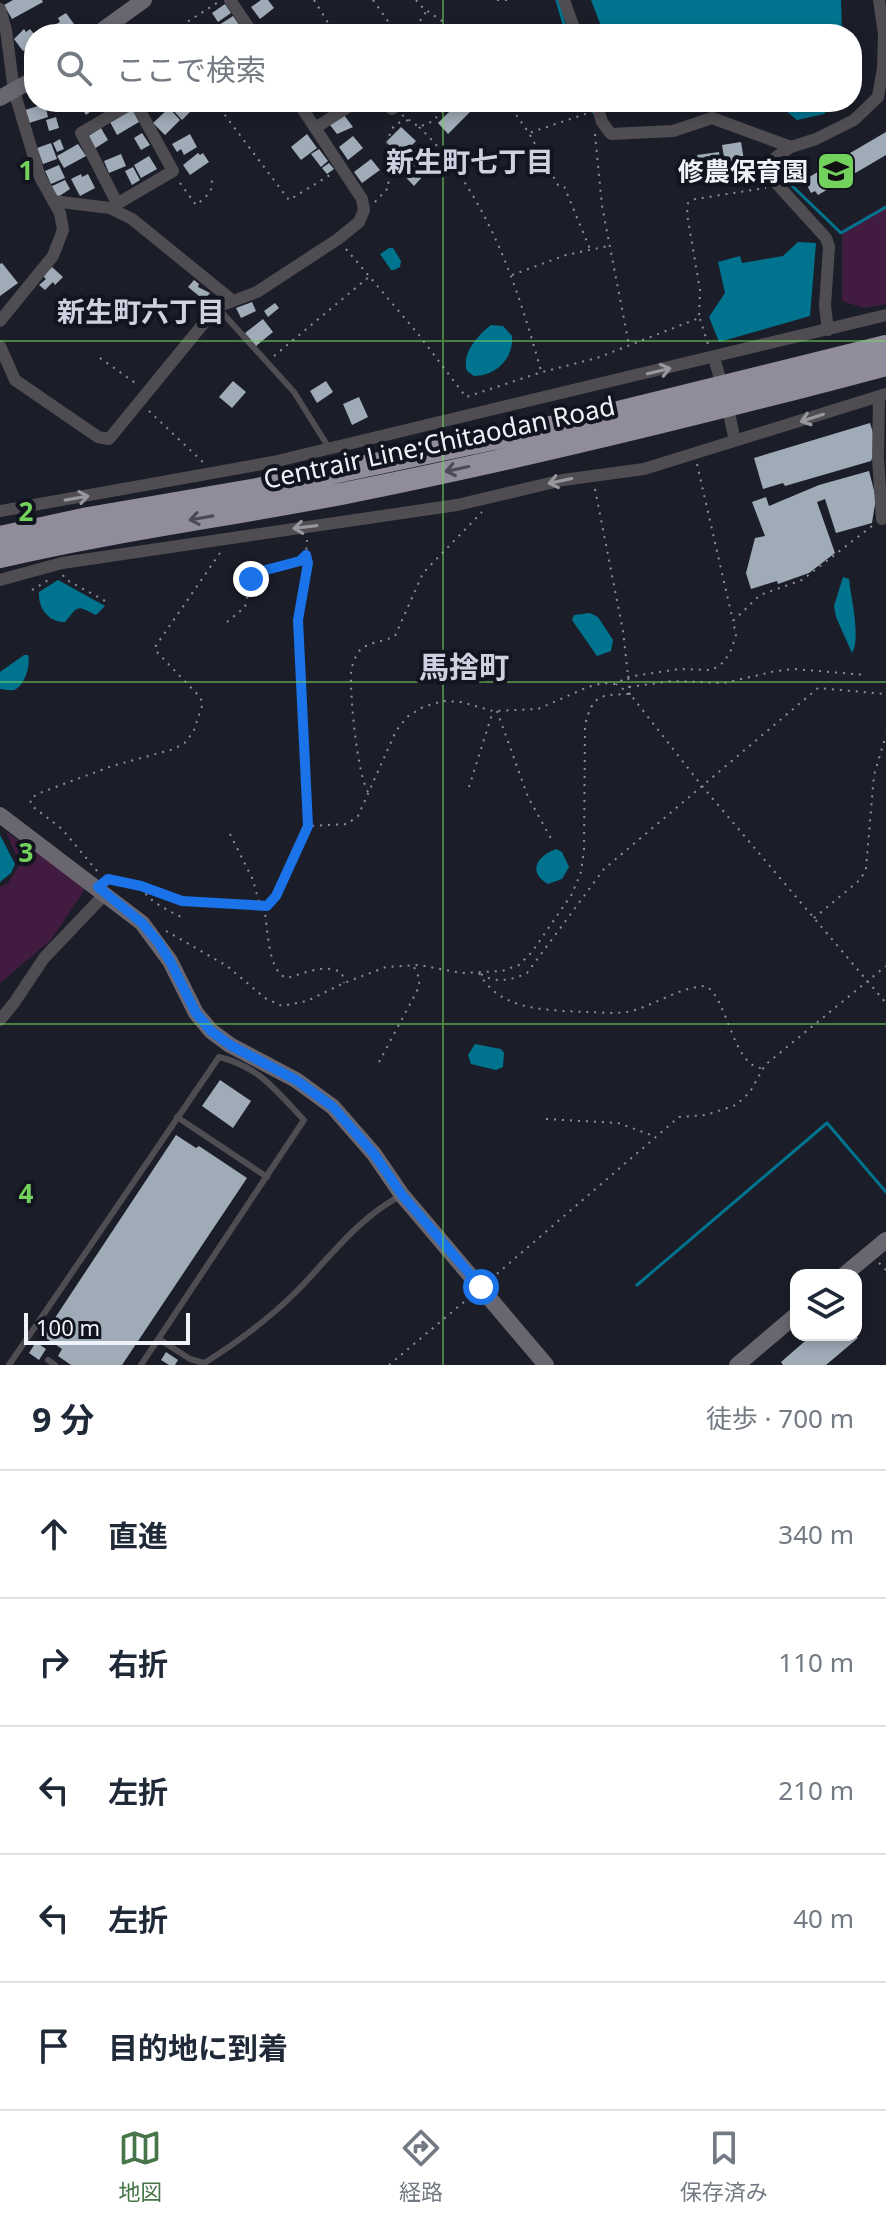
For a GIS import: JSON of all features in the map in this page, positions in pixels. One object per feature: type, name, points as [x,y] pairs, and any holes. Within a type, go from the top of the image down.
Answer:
[{"type":"highway","name":"Centrair Line;Chitaodan Road","points":[[0,537],[88,518],[257,489],[602,416],[886,346]]},
{"type":"highway","name":"Centrair Line;Chitaodan Road","points":[[0,557],[79,539],[349,492],[518,456],[886,365]]},
{"type":"street","points":[[111,24],[144,0]]},
{"type":"street","points":[[230,0],[246,24]]},
{"type":"street","points":[[564,0],[572,24]]},
{"type":"street","points":[[828,330],[825,306],[829,247],[826,238],[777,184],[776,157],[791,147],[816,139],[854,120],[882,98],[884,34],[879,0]]},
{"type":"street","points":[[0,9],[6,30],[7,95],[40,177],[60,213],[63,230],[53,256],[0,321]]},
{"type":"street","points":[[117,112],[81,133],[114,206],[233,301]]},
{"type":"street","points":[[53,201],[114,206],[173,171],[140,112]]},
{"type":"street","points":[[0,346],[15,380],[103,440],[109,439],[217,307],[257,292],[359,222],[364,208],[362,199],[305,112]]},
{"type":"street","points":[[315,128],[340,112]]},
{"type":"street","points":[[599,112],[611,134],[673,131],[717,119],[791,147]]},
{"type":"street","points":[[0,511],[330,454],[886,315]]},
{"type":"street","points":[[714,358],[719,375]]},
{"type":"street","points":[[0,580],[225,537],[344,523],[484,498],[593,474],[644,469],[883,395],[878,458],[882,519]]},
{"type":"street","points":[[730,418],[735,441]]},
{"type":"street","points":[[342,504],[344,523]]},
{"type":"street","points":[[0,815],[48,853],[102,888],[142,923],[170,961],[196,1013],[211,1031],[230,1045],[296,1080],[333,1107],[374,1154],[402,1195],[546,1365]]},
{"type":"street","points":[[0,1020],[44,958],[102,888]]},
{"type":"street","points":[[851,1269],[886,1240]]},
{"type":"street","points":[[737,1365],[790,1320]]},
{"type":"lane","points":[[217,307],[294,392],[330,454]]},
{"type":"lane","points":[[9,1365],[219,1057],[256,1071],[304,1120],[143,1362],[154,1365]]},
{"type":"lane","points":[[177,1117],[267,1177]]},
{"type":"lane","points":[[159,1339],[202,1364],[232,1345],[295,1293],[370,1214],[402,1195]]},
{"type":"lane","points":[[48,1360],[55,1365]]},
{"type":"path","points":[[184,24],[221,0]]},
{"type":"path","points":[[314,0],[329,24]]},
{"type":"path","points":[[373,0],[390,24]]},
{"type":"path","points":[[497,0],[507,0]]},
{"type":"path","points":[[419,1],[427,11],[446,24]]},
{"type":"path","points":[[418,24],[427,11]]},
{"type":"path","points":[[223,112],[289,200],[341,168]]},
{"type":"path","points":[[398,112],[439,147],[485,218],[510,275],[542,372]]},
{"type":"path","points":[[419,127],[433,121],[441,112]]},
{"type":"path","points":[[514,112],[558,185],[564,186],[590,249]]},
{"type":"path","points":[[529,133],[589,113],[593,119]]},
{"type":"path","points":[[364,208],[371,206],[388,190],[386,165],[390,132],[398,123],[409,120]]},
{"type":"path","points":[[595,129],[602,206],[629,346]]},
{"type":"path","points":[[173,171],[196,205],[211,191],[213,182],[210,177]]},
{"type":"path","points":[[714,358],[699,318],[700,290],[687,214],[688,203],[695,199],[777,184]]},
{"type":"path","points":[[338,239],[466,397],[597,358],[699,318]]},
{"type":"path","points":[[510,275],[602,245],[610,246]]},
{"type":"path","points":[[267,362],[370,276]]},
{"type":"path","points":[[100,358],[144,397],[204,460],[209,474]]},
{"type":"path","points":[[615,684],[628,677],[679,669],[712,670],[724,662],[731,650],[736,635],[695,455]]},
{"type":"path","points":[[593,474],[623,631],[630,694]]},
{"type":"path","points":[[368,793],[362,780],[357,737],[351,672],[354,661],[366,645],[385,642],[395,636],[423,573],[480,515],[484,498]]},
{"type":"path","points":[[733,621],[760,595],[802,580],[882,519]]},
{"type":"path","points":[[102,888],[108,879],[140,885],[182,901],[262,906],[276,896],[308,826],[298,620],[308,563],[304,527]]},
{"type":"path","points":[[102,888],[95,868],[62,829],[32,806],[30,800],[37,794],[112,766],[162,754],[186,742],[194,730],[203,703],[155,647],[212,567],[225,537]]},
{"type":"path","points":[[227,622],[245,607],[255,573],[300,561],[306,555]]},
{"type":"path","points":[[32,590],[62,569],[65,579],[109,603]]},
{"type":"path","points":[[629,687],[672,681],[724,683],[794,669],[866,675]]},
{"type":"path","points":[[308,826],[353,821],[396,731],[407,717],[423,707],[443,701],[461,702],[495,711],[538,709],[588,687],[615,684],[630,694],[702,786],[886,1003]]},
{"type":"path","points":[[479,972],[488,979],[507,979],[527,973],[604,869],[818,688],[886,694]]},
{"type":"path","points":[[142,923],[169,932],[227,966],[265,998],[282,1006],[307,1001],[386,967],[412,965],[461,973],[502,971],[519,965],[532,952],[572,894],[581,872],[584,850],[585,725],[589,708],[602,695],[630,694]]},
{"type":"path","points":[[469,787],[495,711]]},
{"type":"path","points":[[495,711],[528,797],[553,842]]},
{"type":"path","points":[[813,918],[861,879],[866,868],[874,775],[886,735]]},
{"type":"path","points":[[230,834],[262,906],[276,969],[287,978],[323,968],[335,969],[342,973],[344,983]]},
{"type":"path","points":[[140,885],[150,898],[181,917]]},
{"type":"path","points":[[379,1062],[417,991],[420,980],[412,965]]},
{"type":"path","points":[[389,1365],[679,1117],[706,1115],[736,1105],[750,1092],[764,1067],[886,966]]},
{"type":"path","points":[[479,972],[486,986],[503,997],[535,1009],[628,1012],[706,986],[717,997],[729,1027],[751,1065],[760,1069],[764,1067]]},
{"type":"path","points":[[546,1119],[618,1123],[655,1137]]},
{"type":"shaded area","points":[[886,205],[886,304],[864,308],[842,301],[842,230]]},
{"type":"shaded area","points":[[6,832],[87,886],[51,940],[0,983],[0,887],[8,883],[20,864]]},
{"type":"water","points":[[591,0],[841,0],[842,24],[600,24]]},
{"type":"water","points":[[787,112],[826,112],[824,114],[797,120]]},
{"type":"water","points":[[798,242],[816,243],[810,316],[719,342],[709,317],[725,293],[718,262],[740,256],[742,263],[783,256]]},
{"type":"water","points":[[393,248],[401,261],[400,267],[394,270],[380,254]]},
{"type":"water","points":[[491,325],[503,326],[512,336],[510,352],[502,364],[490,373],[474,376],[467,371],[466,358],[476,339]]},
{"type":"water","points":[[843,577],[849,579],[855,618],[856,638],[852,653],[834,606]]},
{"type":"water","points":[[58,580],[105,606],[96,615],[78,608],[65,622],[54,620],[42,609],[39,592]]},
{"type":"water","points":[[590,613],[598,617],[613,640],[611,651],[597,656],[572,620],[574,615]]},
{"type":"water","points":[[28,655],[29,664],[21,684],[14,690],[0,689],[0,672]]},
{"type":"water","points":[[0,835],[15,864],[11,873],[0,882]]},
{"type":"water","points":[[556,849],[562,852],[569,867],[562,879],[548,884],[536,869],[544,856]]},
{"type":"water","points":[[475,1044],[501,1049],[504,1053],[503,1067],[496,1070],[471,1064],[468,1055]]},
{"type":"building","points":[[13,0],[43,2],[12,19],[4,5]]},
{"type":"building","points":[[261,0],[268,0],[274,8],[260,19],[251,7]]},
{"type":"building","points":[[225,4],[231,13],[218,22],[212,13]]},
{"type":"building","points":[[66,13],[74,24],[56,24],[60,22],[58,18]]},
{"type":"building","points":[[233,16],[239,24],[221,24]]},
{"type":"building","points":[[24,29],[24,50],[23,51],[14,39]]},
{"type":"building","points":[[26,112],[47,112],[48,117],[29,123]]},
{"type":"building","points":[[127,112],[134,112],[139,122],[117,135],[110,122]]},
{"type":"building","points":[[165,112],[173,112],[180,120],[165,135],[153,123]]},
{"type":"building","points":[[175,112],[190,112],[182,120]]},
{"type":"building","points":[[449,112],[470,112],[448,134],[438,123]]},
{"type":"building","points":[[344,115],[353,127],[337,134],[330,125]]},
{"type":"building","points":[[56,117],[59,128],[49,131],[46,120]]},
{"type":"building","points":[[401,127],[416,141],[401,156],[386,142]]},
{"type":"building","points":[[101,128],[108,140],[94,149],[87,137]]},
{"type":"building","points":[[886,132],[886,155],[818,195],[815,191],[811,193],[804,180]]},
{"type":"building","points":[[142,133],[150,145],[141,150],[134,138]]},
{"type":"building","points":[[190,134],[197,147],[184,155],[181,149],[177,152],[172,144]]},
{"type":"building","points":[[307,134],[317,148],[301,160],[291,147]]},
{"type":"building","points":[[353,136],[363,148],[348,160],[339,147]]},
{"type":"building","points":[[60,139],[64,149],[57,152],[53,143]]},
{"type":"building","points":[[741,142],[744,160],[725,163],[722,145]]},
{"type":"building","points":[[51,143],[57,159],[43,164],[37,148]]},
{"type":"building","points":[[78,144],[86,156],[64,168],[57,156]]},
{"type":"building","points":[[319,149],[328,161],[321,167],[311,154]]},
{"type":"building","points":[[719,152],[721,167],[700,170],[697,155]]},
{"type":"building","points":[[198,153],[203,153],[209,162],[190,175],[183,165]]},
{"type":"building","points":[[121,154],[126,166],[109,173],[104,161]]},
{"type":"building","points":[[149,156],[157,169],[141,178],[134,165]]},
{"type":"building","points":[[406,157],[424,175],[414,186],[396,167]]},
{"type":"building","points":[[371,159],[380,170],[362,183],[354,172]]},
{"type":"building","points":[[329,163],[334,169],[327,174],[322,168]]},
{"type":"building","points":[[59,165],[65,178],[51,184],[45,171]]},
{"type":"building","points":[[133,167],[140,180],[132,185],[125,171]]},
{"type":"building","points":[[81,174],[82,177],[88,174],[95,188],[80,196],[71,179]]},
{"type":"building","points":[[65,180],[70,189],[58,197],[50,187]]},
{"type":"building","points":[[0,264],[18,283],[0,296]]},
{"type":"building","points":[[52,267],[63,277],[45,290],[39,285]]},
{"type":"building","points":[[194,280],[198,287],[210,293],[204,300],[188,287]]},
{"type":"building","points":[[252,302],[256,311],[241,318],[236,308]]},
{"type":"building","points":[[275,303],[279,308],[268,317],[264,311]]},
{"type":"building","points":[[263,319],[273,332],[256,346],[245,333]]},
{"type":"building","points":[[233,381],[246,392],[232,408],[219,397]]},
{"type":"building","points":[[326,381],[333,392],[317,403],[310,391]]},
{"type":"building","points":[[359,397],[368,417],[352,425],[343,404]]},
{"type":"building","points":[[870,423],[877,446],[871,461],[785,486],[783,483],[763,489],[754,458]]},
{"type":"building","points":[[869,471],[876,498],[872,523],[836,533],[825,499],[817,502],[835,553],[809,573],[751,589],[746,573],[755,538],[765,536],[752,502],[766,497],[769,506],[819,485]]},
{"type":"building","points":[[220,1080],[251,1101],[233,1128],[202,1106]]},
{"type":"building","points":[[176,1135],[196,1148],[199,1146],[247,1178],[122,1365],[71,1365],[58,1356],[62,1349],[43,1336]]},
{"type":"building","points":[[805,1341],[854,1341],[826,1365],[783,1365],[781,1362]]},
{"type":"building","points":[[36,1342],[46,1349],[39,1360],[29,1353]]},
{"type":"building","points":[[166,1352],[178,1360],[175,1365],[161,1360]]},
{"type":"waterway","points":[[557,0],[564,24]]},
{"type":"waterway","points":[[783,164],[786,180],[841,233],[886,207]]},
{"type":"waterway","points":[[637,1285],[827,1123],[886,1192]]},
{"type":"place","name":"修農保育園","points":[[836,171]]},
{"type":"district","name":"新生町七丁目","points":[[470,161]]},
{"type":"district","name":"新生町六丁目","points":[[141,311]]},
{"type":"district","name":"馬捨町","points":[[464,666]]},
{"type":"route","points":[[251,579],[255,573],[300,561],[306,555],[308,563],[298,620],[308,826],[276,896],[267,906],[253,907],[182,901],[141,886],[108,879],[98,887],[142,923],[158,942],[196,1013],[211,1031],[230,1045],[296,1080],[333,1107],[374,1154],[402,1195],[481,1287]]}]
